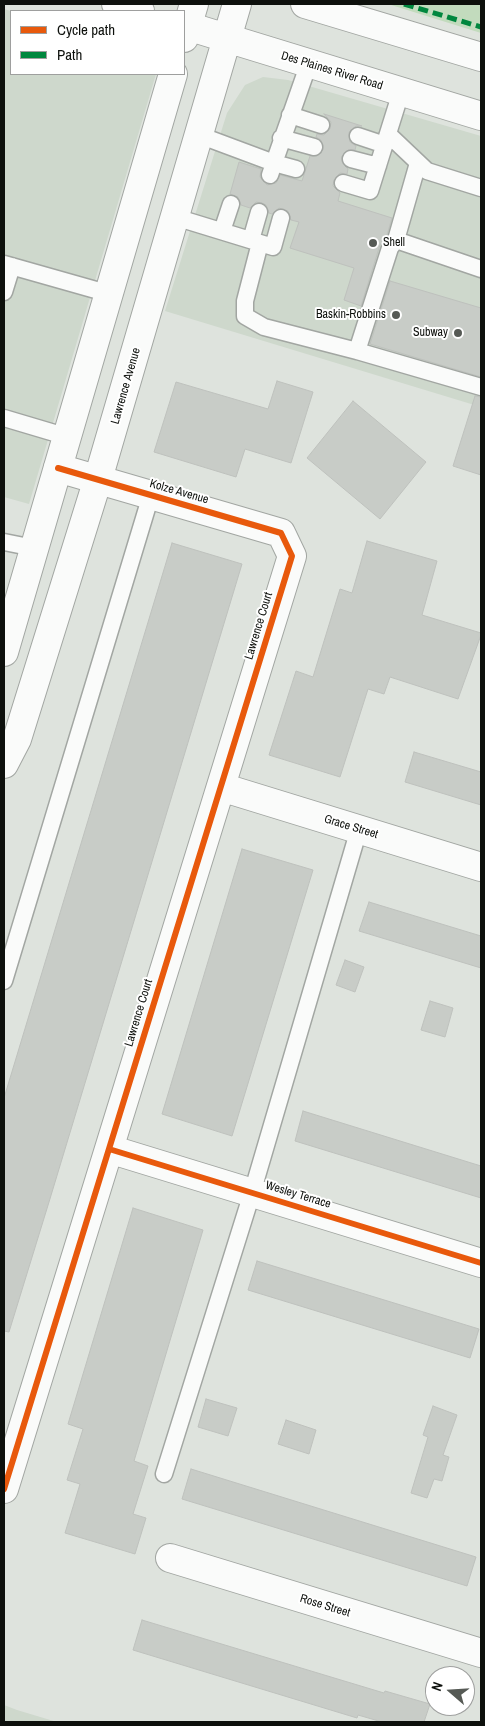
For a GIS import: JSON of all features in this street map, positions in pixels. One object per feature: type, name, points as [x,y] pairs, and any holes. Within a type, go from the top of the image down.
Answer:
[{"type":"street","points":[[116,4],[137,10]]},
{"type":"street","name":"Lawrence Avenue","points":[[4,764],[16,739],[98,479],[237,4]]},
{"type":"street","points":[[305,4],[481,58]]},
{"type":"street","name":"Des Plaines River Road","points":[[187,23],[227,38],[481,116]]},
{"type":"street","points":[[4,652],[173,75]]},
{"type":"street","name":"Kolze Avenue","points":[[58,468],[281,533],[287,545]]},
{"type":"street","name":"Lawrence Court","points":[[4,1489],[292,556],[287,545]]},
{"type":"street","name":"Grace Street","points":[[220,787],[481,867]]},
{"type":"street","name":"Wesley Terrace","points":[[109,1149],[481,1263]]},
{"type":"street","name":"Rose Street","points":[[170,1558],[481,1653]]},
{"type":"lane","points":[[272,169],[281,138],[309,63]]},
{"type":"lane","points":[[343,183],[370,191],[401,92]]},
{"type":"lane","points":[[290,115],[321,125]]},
{"type":"lane","points":[[199,135],[245,160],[272,169],[298,174]]},
{"type":"lane","points":[[358,136],[386,139],[427,171],[481,188]]},
{"type":"lane","points":[[281,138],[314,147]]},
{"type":"lane","points":[[351,158],[378,166]]},
{"type":"lane","points":[[357,351],[390,248],[396,240],[418,163]]},
{"type":"lane","points":[[222,231],[231,204]]},
{"type":"lane","points":[[259,212],[256,242],[245,301],[245,316],[264,327],[357,351],[481,387]]},
{"type":"lane","points":[[175,217],[273,247],[281,218]]},
{"type":"lane","points":[[396,240],[481,269]]},
{"type":"lane","points":[[4,292],[8,265],[110,294]]},
{"type":"lane","points":[[4,418],[68,437]]},
{"type":"lane","points":[[4,981],[151,495]]},
{"type":"lane","points":[[4,542],[34,548]]},
{"type":"lane","points":[[164,1474],[252,1193],[359,829]]},
{"type":"shaded area","points":[[4,9],[10,11],[10,75],[156,75],[29,504],[4,497]]},
{"type":"shaded area","points":[[263,77],[288,80],[481,136],[481,407],[165,311],[227,113],[245,85]]},
{"type":"shaded area","points":[[4,1705],[17,1710],[57,1722],[4,1722]]},
{"type":"green space","points":[[388,4],[481,4],[481,33]]},
{"type":"building","points":[[324,114],[362,126],[356,126],[349,132],[350,142],[356,146],[355,150],[348,150],[342,156],[342,162],[348,169],[347,174],[340,173],[334,180],[333,186],[340,193],[338,201],[392,218],[387,235],[380,245],[361,306],[344,300],[354,268],[290,248],[299,222],[291,220],[288,211],[279,208],[272,214],[269,213],[266,205],[256,202],[250,208],[241,205],[238,197],[230,194],[239,162],[261,169],[260,177],[267,185],[276,183],[280,175],[302,181],[310,156],[317,156],[323,150],[321,140],[316,137],[317,134],[324,135],[330,129],[331,122]]},
{"type":"building","points":[[390,281],[481,308],[481,377],[370,344]]},
{"type":"building","points":[[277,381],[313,392],[291,463],[245,449],[236,477],[154,452],[176,382],[268,409]]},
{"type":"building","points":[[475,396],[481,397],[481,475],[453,466]]},
{"type":"building","points":[[353,401],[426,462],[380,519],[307,458]]},
{"type":"building","points":[[367,541],[437,561],[422,615],[481,633],[481,635],[458,699],[390,677],[384,694],[368,689],[340,777],[269,755],[296,671],[313,677],[340,589],[352,593]]},
{"type":"building","points":[[172,543],[242,564],[9,1332],[4,1331],[4,1098]]},
{"type":"building","points":[[414,752],[481,772],[481,805],[405,782]]},
{"type":"building","points":[[242,849],[313,870],[232,1136],[162,1114]]},
{"type":"building","points":[[369,902],[481,936],[481,968],[359,931]]},
{"type":"building","points":[[345,960],[364,967],[355,992],[336,985]]},
{"type":"building","points":[[430,1001],[453,1008],[445,1037],[421,1030]]},
{"type":"building","points":[[303,1111],[481,1166],[481,1198],[295,1141]]},
{"type":"building","points":[[133,1208],[203,1230],[134,1461],[148,1466],[133,1514],[146,1518],[135,1554],[65,1533],[80,1484],[67,1480],[83,1429],[68,1424]]},
{"type":"building","points":[[257,1261],[479,1329],[470,1358],[248,1290]]},
{"type":"building","points":[[206,1399],[237,1408],[228,1436],[198,1427]]},
{"type":"building","points":[[433,1406],[457,1415],[443,1455],[449,1457],[442,1481],[434,1479],[427,1498],[411,1493],[428,1437],[423,1435]]},
{"type":"building","points":[[286,1420],[316,1430],[309,1454],[278,1444]]},
{"type":"building","points":[[191,1469],[476,1557],[467,1586],[182,1499]]},
{"type":"building","points":[[142,1620],[384,1693],[385,1691],[425,1703],[426,1716],[424,1722],[382,1722],[358,1715],[357,1718],[133,1650]]},
{"type":"marked path","points":[[404,4],[481,27]]},
{"type":"cycle path","points":[[4,1489],[292,556],[281,533],[58,468]]},
{"type":"cycle path","points":[[109,1149],[481,1263]]},
{"type":"place","name":"Shell","points":[[373,243]]},
{"type":"place","name":"Baskin-Robbins","points":[[396,315]]},
{"type":"place","name":"Subway","points":[[458,333]]}]
